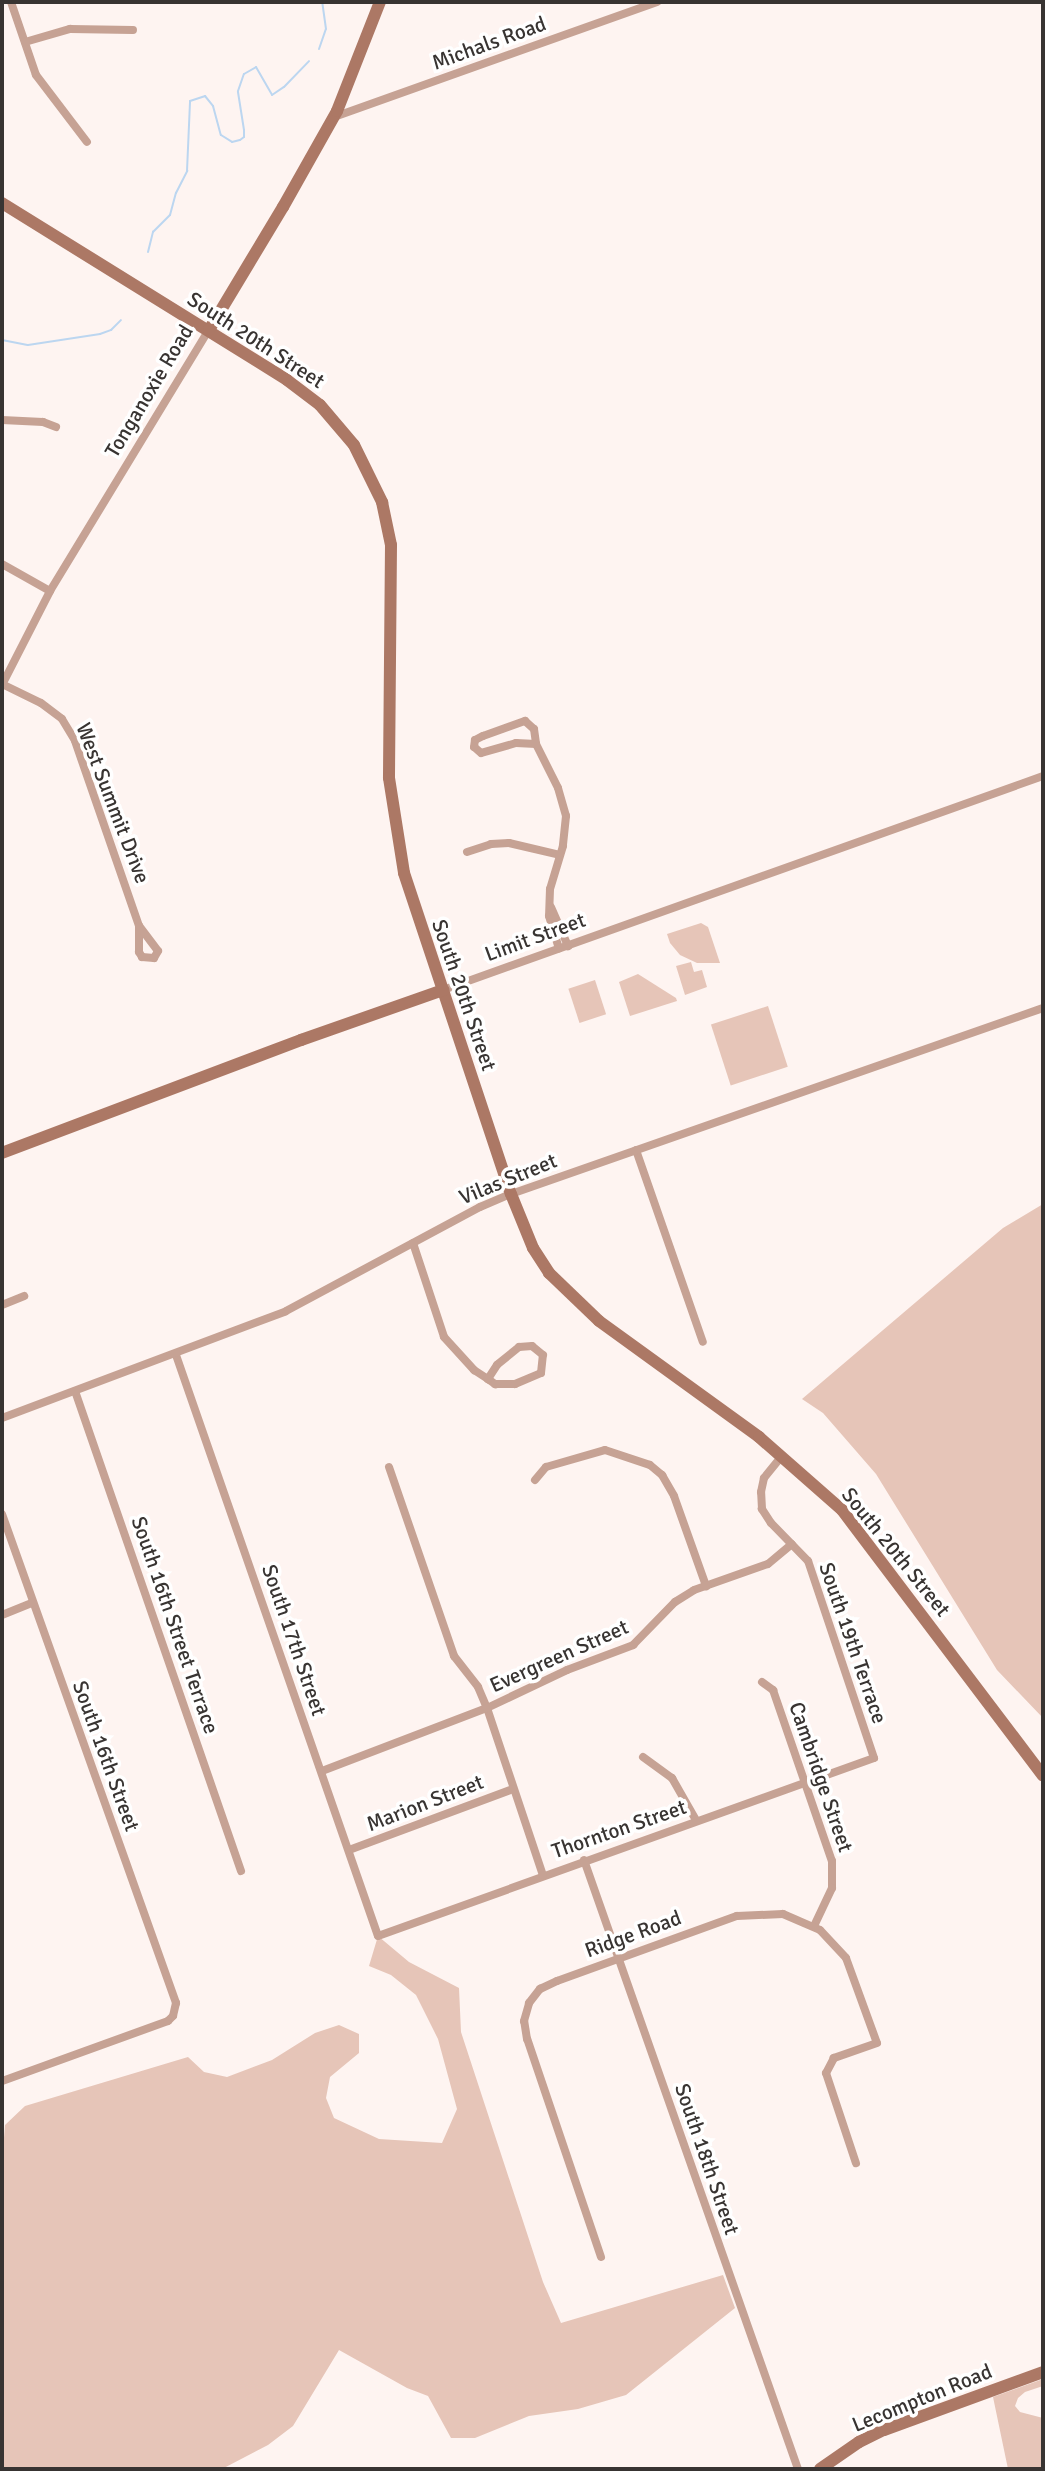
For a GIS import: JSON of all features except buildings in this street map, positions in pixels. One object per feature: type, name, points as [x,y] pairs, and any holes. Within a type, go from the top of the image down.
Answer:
[{"type":"main road","name":"Tonganoxie Road","points":[[209,330],[333,117],[380,2]]},
{"type":"main road","name":"South 20th Street","points":[[2,203],[287,380],[320,405],[354,445],[382,502],[393,565],[388,737],[392,808],[404,873],[511,1194],[533,1248],[549,1273],[572,1298],[782,1456],[850,1521],[1043,1776]]},
{"type":"main road","name":"Limit Street","points":[[2,1153],[301,1040],[443,990]]},
{"type":"main road","name":"Lecompton Road","points":[[820,2469],[859,2442],[884,2430],[1043,2372]]},
{"type":"street","points":[[11,2],[36,75],[87,142]]},
{"type":"street","name":"Michals Road","points":[[333,117],[657,2]]},
{"type":"street","points":[[25,43],[70,29],[133,30]]},
{"type":"street","name":"Tonganoxie Road","points":[[2,684],[50,591],[209,330]]},
{"type":"street","points":[[2,420],[43,422],[56,427]]},
{"type":"street","points":[[2,564],[50,591]]},
{"type":"street","name":"West Summit Drive","points":[[2,684],[41,703],[62,719],[75,741],[139,926]]},
{"type":"street","points":[[536,744],[516,743],[481,753],[474,747],[475,740],[483,736],[525,721],[532,725],[536,744],[558,788],[566,816],[561,855],[550,889],[551,929],[559,949]]},
{"type":"street","name":"Limit Street","points":[[443,990],[1043,776]]},
{"type":"street","points":[[467,852],[491,844],[509,843],[561,855]]},
{"type":"street","points":[[551,907],[568,946]]},
{"type":"street","name":"Vilas Street","points":[[2,1418],[176,1355],[286,1311],[511,1194],[1043,1007]]},
{"type":"street","points":[[636,1150],[703,1342]]},
{"type":"street","points":[[413,1243],[444,1337],[455,1352],[488,1379],[503,1385],[515,1384],[541,1373],[544,1367],[542,1355],[536,1348],[526,1345],[507,1356],[489,1373],[488,1379]]},
{"type":"street","points":[[2,1305],[24,1296]]},
{"type":"street","name":"South 17th Street","points":[[176,1355],[378,1936]]},
{"type":"street","name":"South 16th Street Terrace","points":[[75,1391],[241,1871]]},
{"type":"street","points":[[535,1480],[546,1467],[605,1450],[650,1465],[662,1475],[674,1496],[706,1586]]},
{"type":"street","name":"South 19th Terrace","points":[[782,1456],[764,1478],[762,1509],[771,1523],[808,1561],[874,1758]]},
{"type":"street","points":[[389,1467],[454,1656],[478,1688],[487,1708],[543,1875]]},
{"type":"street","name":"South 16th Street","points":[[2,1514],[176,2003],[176,2010],[168,2021],[2,2081]]},
{"type":"street","name":"Evergreen Street","points":[[322,1771],[487,1708],[567,1670],[633,1645],[675,1602],[706,1586],[768,1564],[792,1544]]},
{"type":"street","points":[[2,1615],[33,1604]]},
{"type":"street","name":"Cambridge Street","points":[[762,1682],[773,1690],[832,1861],[832,1888],[814,1926]]},
{"type":"street","points":[[642,1757],[672,1778],[696,1820]]},
{"type":"street","name":"Thornton Street","points":[[378,1936],[874,1758]]},
{"type":"street","name":"Marion Street","points":[[349,1850],[513,1788]]},
{"type":"street","name":"South 18th Street","points":[[584,1860],[798,2469]]},
{"type":"street","name":"Ridge Road","points":[[601,2257],[527,2039],[524,2021],[529,2003],[540,1989],[619,1958],[730,1918],[752,1913],[783,1914],[814,1926],[835,1943],[846,1958],[877,2043],[834,2058],[826,2073],[856,2163]]},
{"type":"shaded area","points":[[701,923],[708,927],[720,963],[697,963],[680,955],[670,943],[667,934]]},
{"type":"shaded area","points":[[691,962],[694,972],[702,970],[707,987],[685,995],[676,966]]},
{"type":"shaded area","points":[[638,974],[677,1001],[630,1016],[619,982]]},
{"type":"shaded area","points":[[595,980],[606,1014],[579,1023],[568,989]]},
{"type":"shaded area","points":[[768,1006],[788,1067],[731,1085],[711,1025]]},
{"type":"shaded area","points":[[1043,1204],[1043,1718],[997,1670],[876,1474],[823,1413],[802,1399],[1003,1228]]},
{"type":"shaded area","points":[[378,1936],[409,1962],[459,1988],[461,2032],[543,2282],[561,2323],[723,2275],[735,2308],[626,2395],[578,2409],[529,2416],[475,2438],[451,2438],[428,2396],[407,2388],[339,2350],[293,2426],[268,2445],[222,2469],[2,2469],[2,2163],[5,2125],[25,2106],[188,2057],[204,2072],[227,2077],[272,2060],[315,2033],[339,2025],[359,2034],[359,2053],[330,2077],[326,2098],[334,2118],[379,2139],[442,2143],[457,2109],[438,2039],[416,1995],[391,1975],[369,1966]]},
{"type":"shaded area","points":[[1043,2379],[1043,2386],[1025,2392],[1018,2398],[1015,2406],[1020,2412],[1043,2418],[1043,2469],[1008,2469],[993,2397]]},
{"type":"waterway","points":[[319,49],[326,29],[322,2]]},
{"type":"waterway","points":[[148,252],[153,232],[170,215],[176,193],[187,171],[190,101],[205,96],[213,106],[221,135],[232,142],[240,140],[244,137],[244,130],[238,91],[244,74],[256,67],[272,95],[284,87],[309,61]]},
{"type":"waterway","points":[[2,340],[28,345],[100,334],[111,330],[121,320]]}]
